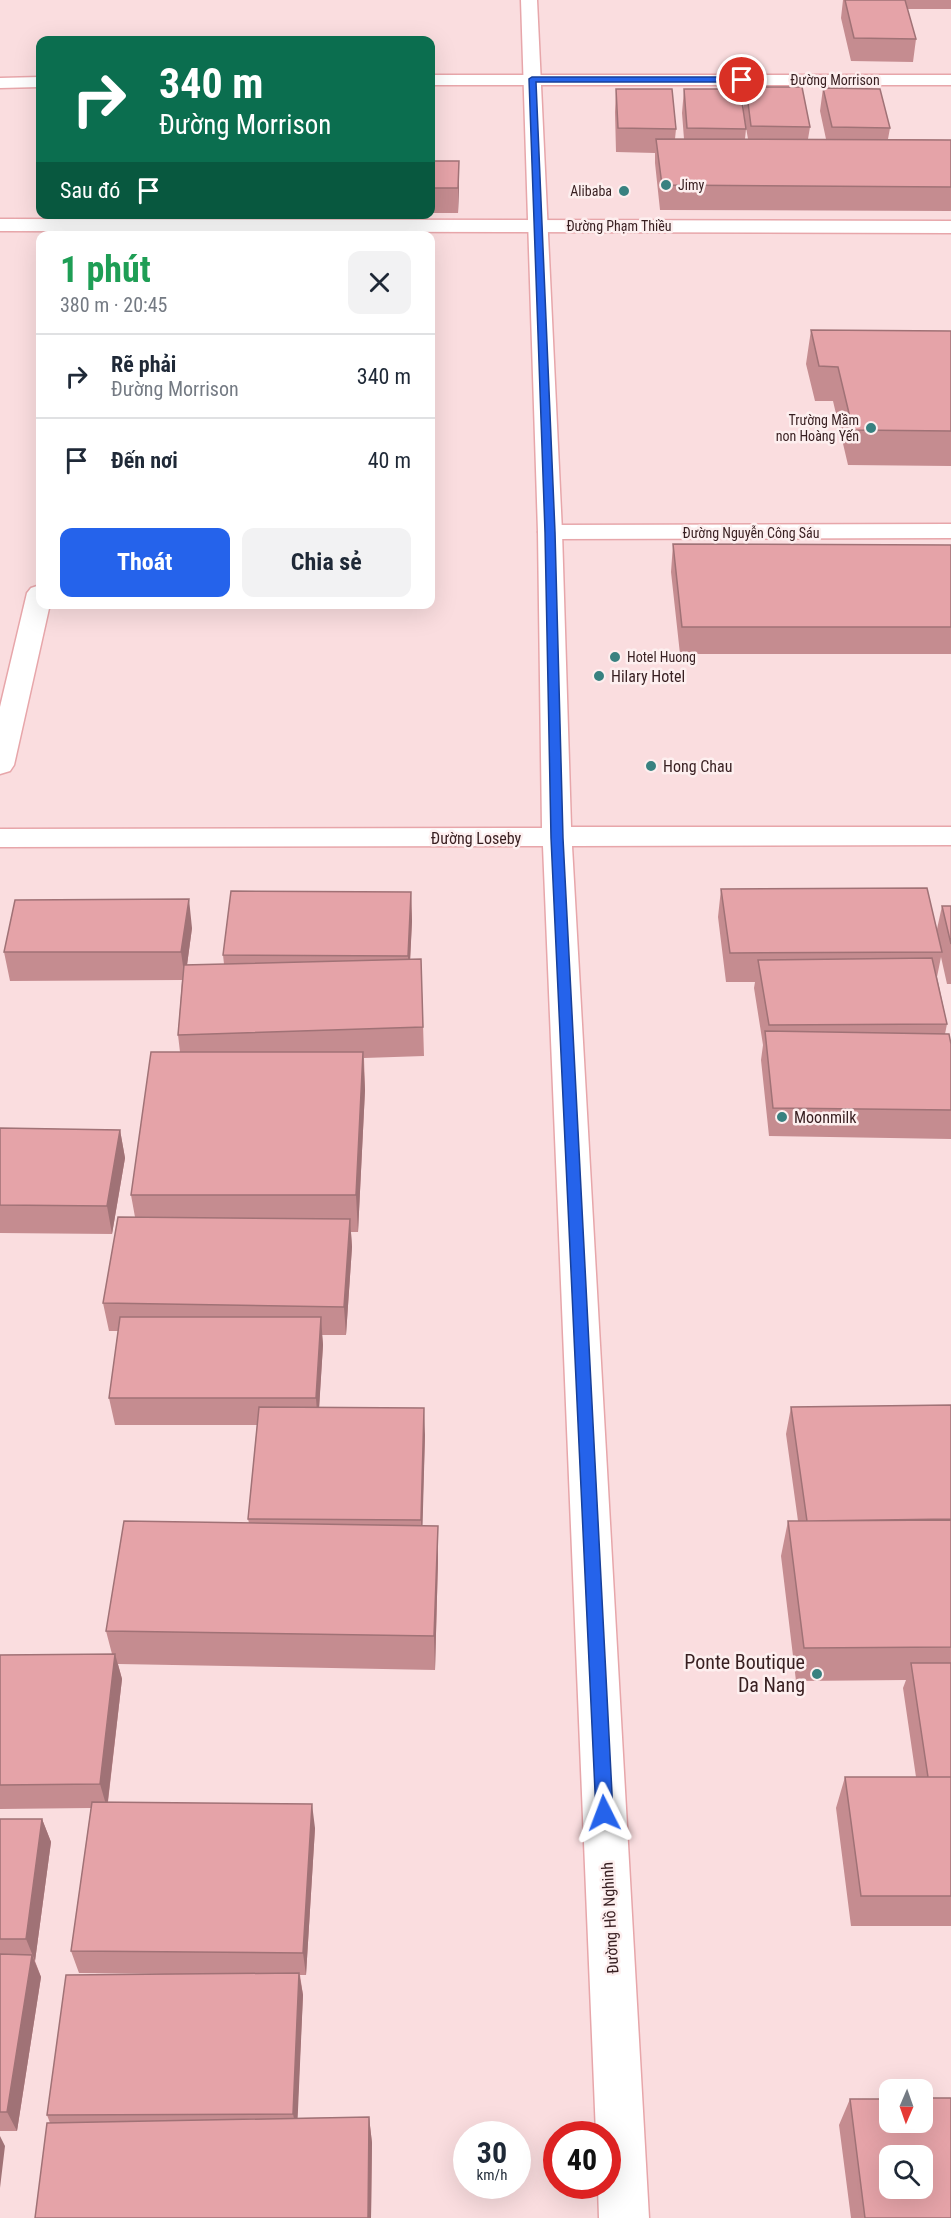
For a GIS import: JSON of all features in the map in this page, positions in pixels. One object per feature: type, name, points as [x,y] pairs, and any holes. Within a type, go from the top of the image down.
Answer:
[{"type":"street","name":"Đường Hồ Nghinh","points":[[529,0],[550,532],[557,838],[624,2218]]},
{"type":"street","name":"Đường Morrison","points":[[435,80],[951,80]]},
{"type":"street","points":[[0,83],[36,82]]},
{"type":"street","name":"Đường Phạm Thiều","points":[[0,225],[126,231],[537,226],[951,226]]},
{"type":"street","name":"Đường Nguyễn Công Sáu","points":[[550,532],[951,531]]},
{"type":"street","points":[[0,765],[36,609]]},
{"type":"street","name":"Đường Loseby","points":[[0,838],[951,836]]},
{"type":"building","points":[[845,0],[905,0],[916,39],[854,38]]},
{"type":"building","points":[[746,87],[802,87],[810,127],[751,126]]},
{"type":"building","points":[[823,88],[880,89],[890,128],[832,127]]},
{"type":"building","points":[[616,89],[672,89],[676,129],[618,128]]},
{"type":"building","points":[[684,89],[740,89],[746,129],[687,128]]},
{"type":"building","points":[[656,139],[951,140],[951,187],[662,185]]},
{"type":"building","points":[[435,161],[459,161],[458,188],[435,188]]},
{"type":"building","points":[[811,330],[951,331],[951,431],[853,430],[838,367],[819,366]]},
{"type":"building","points":[[673,544],[951,545],[951,627],[682,627]]},
{"type":"building","points":[[927,888],[942,952],[730,953],[721,889]]},
{"type":"building","points":[[231,891],[411,892],[408,956],[223,955]]},
{"type":"building","points":[[189,899],[181,952],[4,952],[15,900]]},
{"type":"building","points":[[942,906],[951,906],[951,944]]},
{"type":"building","points":[[932,958],[947,1024],[769,1025],[758,960]]},
{"type":"building","points":[[421,959],[423,1027],[178,1035],[184,965]]},
{"type":"building","points":[[765,1031],[949,1034],[951,1110],[773,1108]]},
{"type":"building","points":[[151,1052],[363,1052],[356,1195],[131,1195]]},
{"type":"building","points":[[0,1128],[120,1130],[107,1206],[0,1205]]},
{"type":"building","points":[[118,1217],[350,1219],[344,1307],[103,1303]]},
{"type":"building","points":[[120,1317],[321,1317],[316,1398],[109,1398]]},
{"type":"building","points":[[951,1405],[951,1519],[807,1521],[791,1407]]},
{"type":"building","points":[[259,1407],[424,1408],[421,1520],[248,1519]]},
{"type":"building","points":[[951,1520],[951,1647],[804,1648],[788,1521]]},
{"type":"building","points":[[124,1521],[438,1526],[434,1636],[106,1631]]},
{"type":"building","points":[[115,1654],[100,1784],[0,1785],[0,1655]]},
{"type":"building","points":[[911,1663],[951,1663],[951,1777],[928,1777]]},
{"type":"building","points":[[845,1777],[951,1777],[951,1896],[861,1896]]},
{"type":"building","points":[[92,1802],[312,1804],[303,1953],[71,1951]]},
{"type":"building","points":[[0,1819],[42,1819],[26,1939],[0,1939]]},
{"type":"building","points":[[0,1954],[32,1955],[7,2112],[0,2112]]},
{"type":"building","points":[[299,1973],[293,2114],[47,2115],[66,1975]]},
{"type":"building","points":[[933,2098],[951,2098],[951,2218],[865,2218],[850,2099],[879,2099],[879,2133],[933,2133]]},
{"type":"building","points":[[369,2117],[368,2218],[35,2218],[47,2123]]},
{"type":"place","name":"Jimy","points":[[666,185]]},
{"type":"place","name":"Alibaba","points":[[624,191]]},
{"type":"place","name":"Trường Mầm non Hoàng Yến","points":[[871,428]]},
{"type":"place","name":"Hotel Huong","points":[[615,657]]},
{"type":"place","name":"Hilary Hotel","points":[[599,676]]},
{"type":"place","name":"Hong Chau","points":[[651,766]]},
{"type":"place","name":"Moonmilk","points":[[782,1117]]},
{"type":"place","name":"Ponte Boutique Da Nang","points":[[817,1674]]},
{"type":"route","points":[[604,1813],[557,838],[550,532],[532,79],[742,80]]}]
